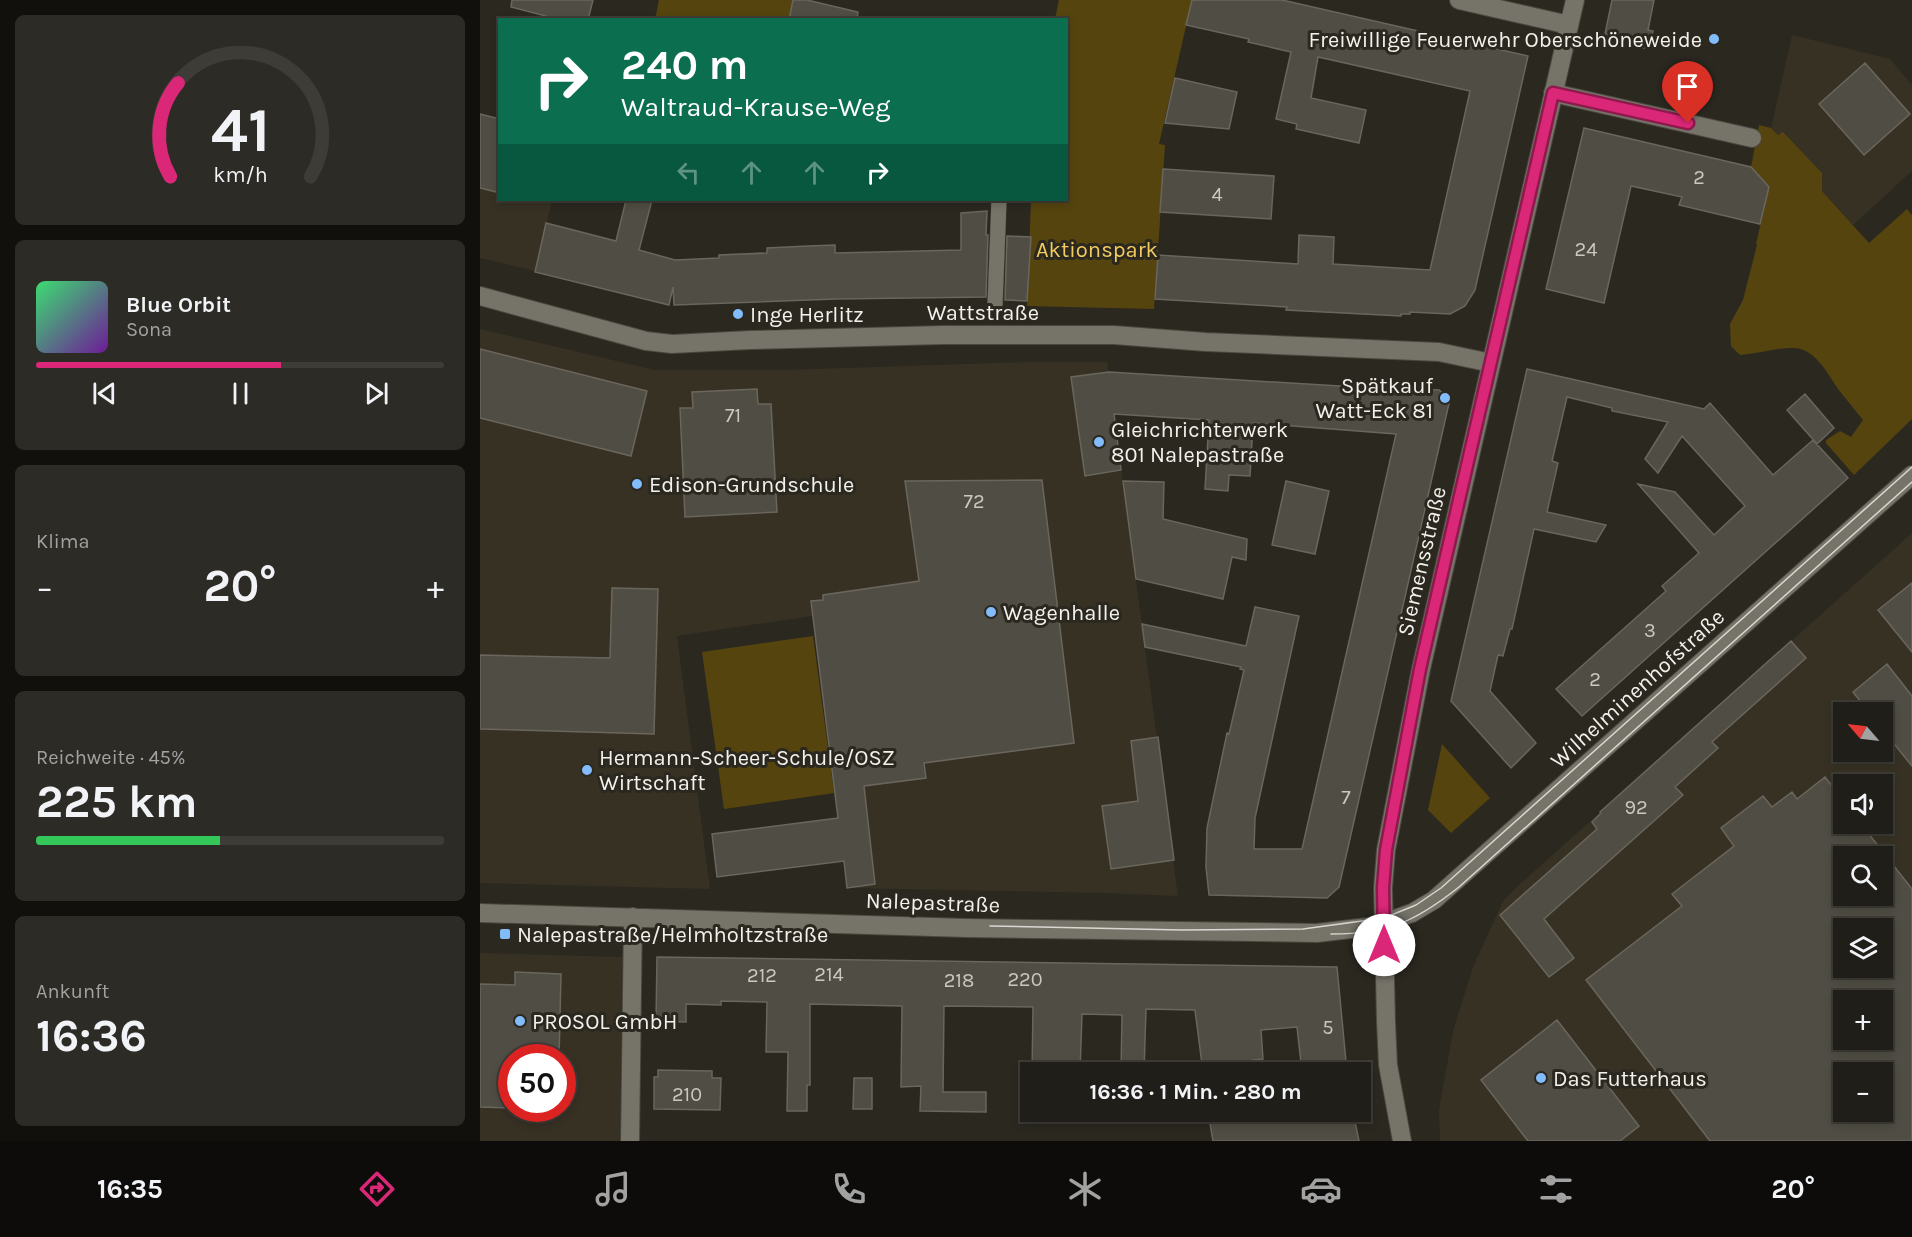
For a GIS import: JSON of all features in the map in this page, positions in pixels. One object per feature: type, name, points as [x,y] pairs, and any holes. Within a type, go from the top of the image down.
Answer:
[{"type":"street","points":[[1459,0],[1569,25]]},
{"type":"street","name":"Siemensstraße","points":[[1402,1141],[1388,1065],[1383,888],[1386,850],[1416,691],[1575,0]]},
{"type":"street","points":[[1553,93],[1752,138]]},
{"type":"street","name":"Wattstraße","points":[[480,296],[646,341],[665,344],[973,335],[1114,335],[1206,342],[1439,352],[1491,363]]},
{"type":"street","name":"Wilhelminenhofstraße","points":[[1384,923],[1412,913],[1434,900],[1912,475]]},
{"type":"street","name":"Nalepastraße","points":[[480,913],[966,928],[1317,933],[1384,923]]},
{"type":"street","points":[[630,1141],[633,917]]},
{"type":"lane","points":[[995,305],[999,201]]},
{"type":"shaded area","points":[[1792,35],[1890,59],[1912,85],[1912,171],[1853,225],[1822,191],[1782,133],[1778,136],[1771,128]]},
{"type":"shaded area","points":[[498,114],[498,201],[552,201],[535,271],[480,258],[480,189]]},
{"type":"shaded area","points":[[480,329],[655,370],[786,370],[1028,362],[1107,362],[1178,896],[847,888],[812,616],[677,636],[710,889],[480,883]]},
{"type":"shaded area","points":[[1912,533],[1912,1141],[1440,1141],[1439,1110],[1453,1031],[1473,967],[1503,901]]},
{"type":"shaded area","points":[[480,953],[622,957],[620,1141],[480,1141]]},
{"type":"green space","points":[[659,0],[793,0],[789,18],[655,18]]},
{"type":"green space","name":"Aktionspark","points":[[1059,0],[1192,0],[1159,144],[1165,145],[1154,309],[1027,306],[1031,201],[1068,201],[1068,18],[1055,18]]},
{"type":"green space","points":[[1759,125],[1771,128],[1778,135],[1783,132],[1822,173],[1822,191],[1869,243],[1907,209],[1912,215],[1912,419],[1854,475],[1826,443],[1826,440],[1840,431],[1851,437],[1863,420],[1822,365],[1801,349],[1779,349],[1740,355],[1731,346],[1730,324],[1743,300],[1769,187],[1751,167]]},
{"type":"green space","points":[[813,636],[834,793],[724,809],[702,652]]},
{"type":"green space","points":[[1442,744],[1490,798],[1451,833],[1428,810]]},
{"type":"building","points":[[512,0],[593,0],[588,18],[553,18],[511,7]]},
{"type":"building","points":[[793,0],[807,0],[858,12],[857,18],[789,18]]},
{"type":"building","points":[[1192,0],[1282,0],[1528,56],[1475,290],[1465,306],[1450,314],[1410,312],[1410,314],[1401,314],[1401,316],[1286,310],[1287,307],[1155,299],[1158,255],[1298,264],[1299,235],[1334,237],[1333,264],[1430,270],[1470,91],[1318,57],[1311,98],[1366,110],[1359,143],[1296,129],[1297,124],[1276,119],[1291,52],[1248,42],[1249,39],[1186,25]]},
{"type":"building","points":[[1612,0],[1654,0],[1648,30],[1653,31],[1649,49],[1631,45],[1631,41],[1605,34]]},
{"type":"building","points":[[1865,63],[1910,114],[1864,155],[1819,104]]},
{"type":"building","points":[[1175,78],[1237,92],[1229,129],[1165,123]]},
{"type":"building","points":[[480,114],[498,118],[498,192],[480,188]]},
{"type":"building","points":[[1584,128],[1751,167],[1769,187],[1760,224],[1679,205],[1682,197],[1631,186],[1604,303],[1546,289]]},
{"type":"building","points":[[1163,169],[1274,176],[1271,219],[1160,212]]},
{"type":"building","points":[[626,201],[652,201],[639,250],[675,260],[767,253],[767,248],[835,245],[835,253],[961,250],[961,213],[987,211],[986,297],[836,299],[674,305],[673,287],[669,305],[535,272],[546,223],[616,241]]},
{"type":"building","points":[[1007,236],[1031,237],[1027,301],[1005,300]]},
{"type":"building","points":[[480,349],[647,391],[631,456],[480,418]]},
{"type":"building","points":[[1527,369],[1704,409],[1710,403],[1773,475],[1813,440],[1848,478],[1582,716],[1556,689],[1666,591],[1662,586],[1699,553],[1638,484],[1675,492],[1714,535],[1745,506],[1682,436],[1658,473],[1645,459],[1668,422],[1612,411],[1612,408],[1567,397],[1552,461],[1558,463],[1547,512],[1606,525],[1596,542],[1534,529],[1512,629],[1510,629],[1503,656],[1498,655],[1490,691],[1536,743],[1511,768],[1451,701]]},
{"type":"building","points":[[1109,372],[1439,390],[1450,399],[1339,887],[1327,898],[1209,895],[1206,867],[1207,828],[1227,733],[1229,734],[1244,670],[1240,669],[1241,667],[1145,647],[1142,624],[1246,646],[1255,607],[1299,616],[1255,818],[1254,849],[1302,849],[1396,434],[1253,423],[1250,476],[1229,475],[1228,491],[1205,489],[1209,420],[1114,414],[1121,470],[1085,476],[1071,377]]},
{"type":"building","points":[[757,389],[758,404],[771,404],[777,512],[685,517],[680,408],[693,408],[692,392]]},
{"type":"building","points":[[1805,394],[1834,428],[1817,444],[1787,410]]},
{"type":"building","points":[[1042,480],[1074,743],[924,763],[926,778],[864,786],[875,884],[847,888],[844,861],[717,877],[712,834],[838,818],[811,601],[823,600],[823,595],[919,581],[905,481]]},
{"type":"building","points":[[1123,481],[1164,482],[1163,519],[1247,539],[1246,560],[1232,557],[1223,599],[1136,579]]},
{"type":"building","points":[[1286,481],[1329,491],[1315,554],[1272,545]]},
{"type":"building","points":[[1912,583],[1912,652],[1878,610]]},
{"type":"building","points":[[612,588],[658,589],[654,734],[480,729],[480,655],[610,658]]},
{"type":"building","points":[[1791,641],[1806,658],[1712,742],[1718,748],[1675,787],[1683,795],[1544,919],[1574,958],[1549,977],[1500,915],[1597,829],[1592,822],[1600,812]]},
{"type":"building","points":[[1887,664],[1912,696],[1912,766],[1893,743],[1893,702],[1861,702],[1853,692]]},
{"type":"building","points":[[1158,737],[1174,860],[1111,869],[1102,806],[1138,801],[1131,741]]},
{"type":"building","points":[[1825,777],[1833,787],[1833,834],[1869,834],[1878,846],[1833,846],[1833,906],[1893,906],[1893,865],[1912,889],[1912,1141],[1710,1141],[1586,980],[1682,906],[1672,894],[1734,846],[1721,828],[1763,796],[1772,807],[1792,792],[1797,799]]},
{"type":"building","points":[[657,957],[1337,967],[1346,1062],[1301,1062],[1297,1027],[1261,1030],[1263,1059],[1253,1060],[1253,1062],[1202,1062],[1195,1010],[1146,1009],[1144,1062],[1121,1062],[1122,1015],[1082,1014],[1080,1062],[1032,1062],[1033,1007],[944,1006],[943,1092],[986,1092],[986,1112],[920,1111],[921,1086],[901,1087],[902,1006],[810,1004],[810,1085],[807,1085],[807,1111],[787,1111],[788,1052],[766,1052],[767,1002],[721,1001],[721,1005],[686,1004],[686,1022],[656,1021]]},
{"type":"building","name":"PROSOL GmbH","points":[[515,972],[561,974],[559,1044],[498,1044],[498,1108],[480,1107],[480,984],[515,985]]},
{"type":"building","name":"Das Futterhaus","points":[[1557,1020],[1639,1126],[1620,1141],[1528,1141],[1481,1080]]},
{"type":"building","points":[[658,1070],[712,1071],[712,1078],[721,1078],[720,1110],[654,1109],[654,1077],[658,1077]]},
{"type":"building","points":[[854,1078],[872,1078],[872,1109],[853,1109]]},
{"type":"building","points":[[1210,1122],[1355,1122],[1359,1141],[1213,1141]]},
{"type":"tram line","points":[[990,926],[1182,930],[1303,929],[1384,918],[1416,905],[1441,888],[1912,467]]},
{"type":"tram line","points":[[1331,934],[1369,932],[1400,924],[1428,909],[1459,887],[1912,482]]},
{"type":"place","name":"Freiwillige Feuerwehr Oberschöneweide","points":[[1714,39]]},
{"type":"place","name":"Inge Herlitz","points":[[738,314]]},
{"type":"place","name":"Spätkauf Watt-Eck 81","points":[[1445,398]]},
{"type":"place","name":"Gleichrichterwerk 801 Nalepastraße","points":[[1099,442]]},
{"type":"place","name":"Edison-Grundschule","points":[[637,484]]},
{"type":"place","name":"Wagenhalle","points":[[991,612]]},
{"type":"place","name":"Hermann-Scheer-Schule/OSZ Wirtschaft","points":[[587,770]]},
{"type":"place","name":"Nalepastraße/Helmholtzstraße","points":[[505,934]]},
{"type":"place","name":"PROSOL GmbH","points":[[520,1021]]},
{"type":"place","name":"Das Futterhaus","points":[[1541,1078]]},
{"type":"route","points":[[1384,945],[1383,888],[1386,850],[1420,669],[1553,93],[1688,123]]}]
